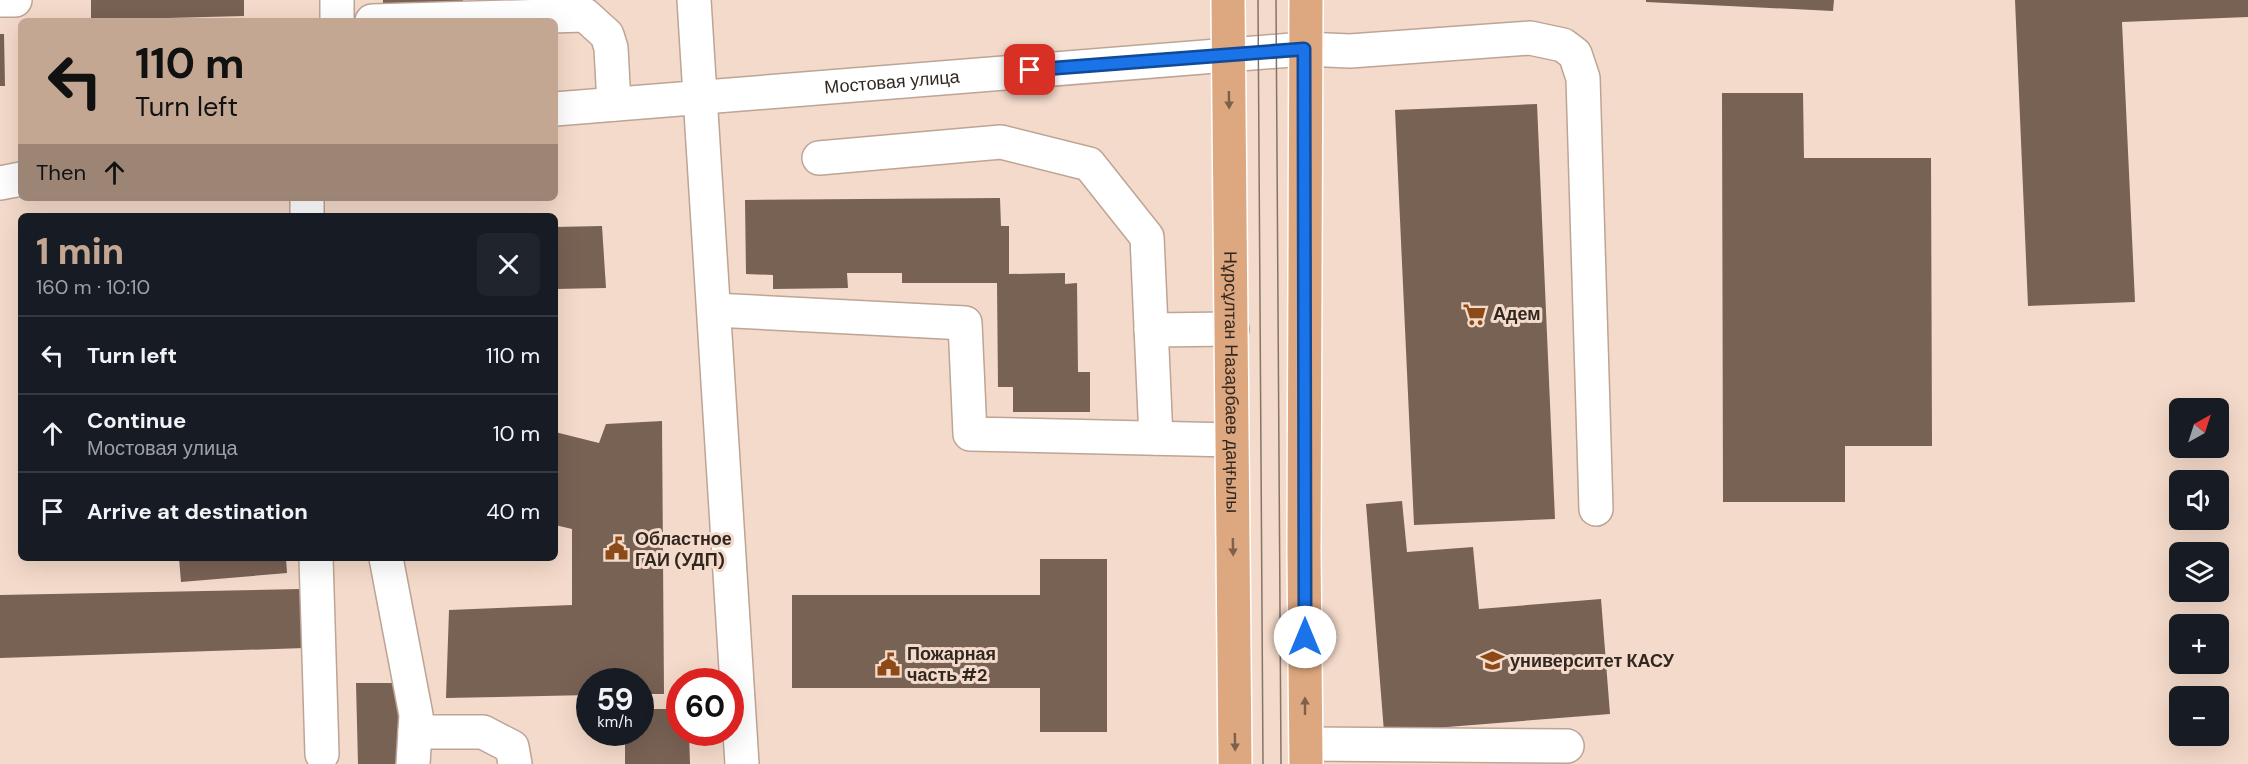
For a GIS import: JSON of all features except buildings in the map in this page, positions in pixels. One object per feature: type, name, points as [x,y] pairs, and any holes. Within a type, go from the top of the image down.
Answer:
[{"type":"main road","name":"Нұрсұлтан Назарбаев даңғылы","points":[[1228,0],[1235,764]]},
{"type":"main road","points":[[1306,0],[1304,49],[1306,754]]},
{"type":"street","points":[[0,0],[15,0]]},
{"type":"street","points":[[337,0],[337,18]]},
{"type":"street","points":[[694,0],[742,764]]},
{"type":"street","points":[[478,18],[585,15],[607,35],[614,104]]},
{"type":"street","name":"Мостовая улица","points":[[558,109],[1304,49],[1350,51],[1530,38],[1563,45],[1575,54],[1583,78],[1596,509]]},
{"type":"street","points":[[819,158],[1001,142],[1089,164],[1147,237],[1156,438]]},
{"type":"street","points":[[0,183],[18,180]]},
{"type":"street","points":[[714,310],[965,323],[970,434],[1232,440]]},
{"type":"street","points":[[1151,330],[1232,329]]},
{"type":"street","points":[[316,561],[322,754]]},
{"type":"street","points":[[387,561],[416,715],[414,748],[483,732],[512,747],[515,764]]},
{"type":"street","points":[[1306,754],[1439,754],[1566,746]]},
{"type":"tram line","points":[[1258,0],[1263,764]]},
{"type":"tram line","points":[[1276,0],[1281,764]]},
{"type":"place","name":"Адем","points":[[1475,314]]},
{"type":"place","name":"Областное ГАИ (УДП)","points":[[617,549]]},
{"type":"place","name":"университет КАСУ","points":[[1492,661]]},
{"type":"place","name":"Пожарная часть #2","points":[[889,664]]},
{"type":"route","points":[[1030,70],[1304,49],[1305,637]]}]
